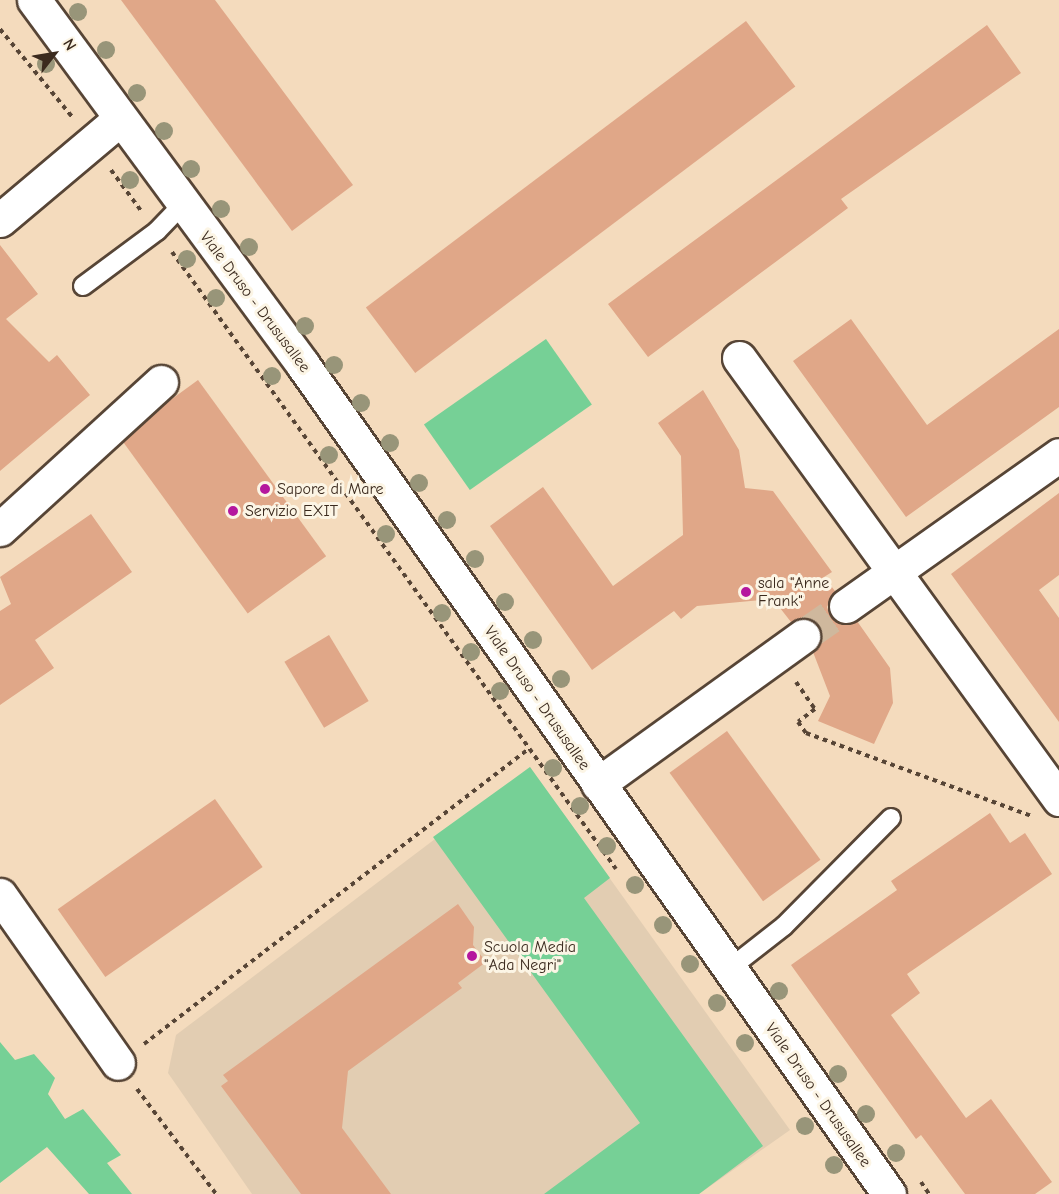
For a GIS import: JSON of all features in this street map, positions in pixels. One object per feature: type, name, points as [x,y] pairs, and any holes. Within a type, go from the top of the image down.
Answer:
[{"type":"street","name":"Viale Druso - Drususallee","points":[[34,0],[182,205],[303,364],[889,1194]]},
{"type":"street","points":[[0,220],[93,146],[120,119]]},
{"type":"street","points":[[738,358],[892,574],[1048,808]]},
{"type":"street","points":[[0,529],[161,382]]},
{"type":"street","points":[[846,606],[1059,455]]},
{"type":"street","points":[[598,784],[790,645]]},
{"type":"street","points":[[0,895],[118,1064]]},
{"type":"lane","points":[[83,286],[157,231],[182,205]]},
{"type":"lane","points":[[729,969],[784,926],[891,818]]},
{"type":"path","points":[[0,29],[157,231],[529,749],[118,1064],[216,1194]]},
{"type":"path","points":[[790,645],[815,709],[798,722],[806,733],[1048,808]]},
{"type":"shaded area","name":"Scuola Media \"Ada Negri\"","points":[[530,767],[790,1130],[699,1194],[252,1194],[168,1073],[176,1035]]},
{"type":"green space","points":[[546,339],[592,405],[470,490],[424,424]]},
{"type":"green space","points":[[530,767],[610,878],[584,898],[763,1146],[699,1194],[544,1194],[640,1123],[433,837]]},
{"type":"green space","points":[[0,1042],[15,1060],[34,1054],[55,1078],[48,1094],[65,1119],[83,1109],[121,1155],[107,1163],[132,1194],[89,1194],[47,1147],[0,1183]]},
{"type":"building","points":[[121,0],[215,0],[353,185],[292,231]]},
{"type":"building","points":[[746,21],[795,86],[415,373],[366,307]]},
{"type":"building","points":[[987,25],[1021,73],[841,199],[848,208],[648,357],[608,304]]},
{"type":"building","points":[[0,245],[38,294],[6,319],[49,362],[57,355],[90,395],[0,471]]},
{"type":"building","points":[[851,319],[927,425],[1059,329],[1059,407],[906,517],[793,361]]},
{"type":"building","name":"Servizio EXIT","points":[[198,380],[326,556],[248,613],[120,437]]},
{"type":"building","points":[[703,390],[739,450],[745,488],[773,491],[832,572],[824,577],[835,591],[827,607],[830,616],[839,623],[857,621],[890,668],[893,703],[874,744],[818,721],[830,696],[813,652],[822,634],[811,619],[791,622],[773,599],[697,606],[681,619],[674,611],[592,670],[490,526],[543,487],[613,586],[683,535],[681,456],[658,423]]},
{"type":"building","points":[[1059,493],[1059,575],[1039,590],[1059,618],[1059,722],[951,574]]},
{"type":"building","points":[[91,514],[132,572],[35,640],[54,668],[0,705],[0,611],[11,604],[0,577]]},
{"type":"building","points":[[329,635],[369,701],[324,728],[284,662]]},
{"type":"building","points":[[727,731],[820,860],[763,901],[670,773]]},
{"type":"building","points":[[215,799],[263,867],[105,977],[58,909]]},
{"type":"building","points":[[990,813],[1010,843],[1025,833],[1052,874],[907,974],[920,993],[891,1015],[966,1118],[991,1099],[1052,1182],[1035,1194],[965,1194],[921,1135],[916,1139],[791,965],[897,890],[891,881]]},
{"type":"building","points":[[458,904],[474,927],[473,945],[486,962],[458,983],[462,988],[348,1071],[342,1128],[391,1194],[301,1194],[221,1086],[228,1081],[223,1075]]},
{"type":"tunnel","points":[[803,636],[846,606]]},
{"type":"place","name":"Sapore di Mare","points":[[265,489]]},
{"type":"place","name":"Servizio EXIT","points":[[233,511]]},
{"type":"place","name":"sala \"Anne Frank\"","points":[[746,592]]},
{"type":"place","name":"Scuola Media \"Ada Negri\"","points":[[472,956]]}]
